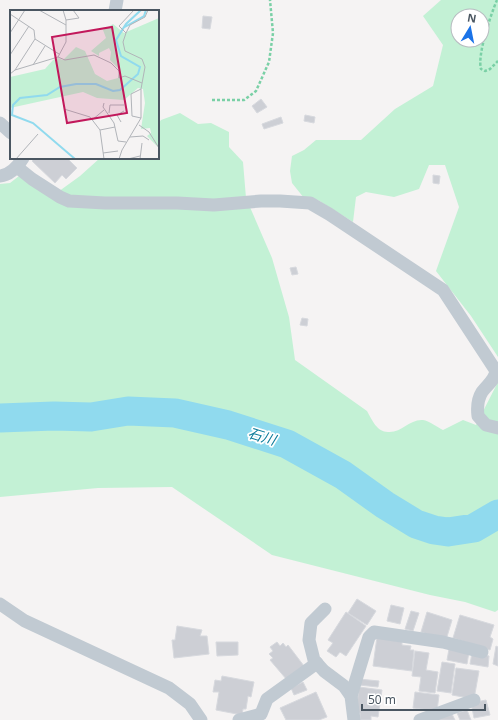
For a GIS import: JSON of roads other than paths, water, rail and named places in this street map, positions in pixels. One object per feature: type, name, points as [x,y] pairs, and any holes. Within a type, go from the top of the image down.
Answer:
[{"type":"street","points":[[115,10],[117,0]]},
{"type":"street","points":[[0,123],[10,132]]},
{"type":"street","points":[[0,176],[4,176],[20,163],[32,179],[54,194],[69,201],[214,205],[261,201],[310,204],[323,210],[443,290],[496,371],[495,376],[481,393],[477,404],[478,416],[486,425],[498,428]]},
{"type":"street","points":[[0,604],[25,621],[169,688],[190,704],[201,720]]},
{"type":"street","points":[[325,609],[311,624],[309,640],[314,660],[324,671],[344,686],[351,696]]},
{"type":"street","points":[[354,720],[351,696],[368,637],[374,632],[444,642],[482,652]]},
{"type":"street","points":[[239,720],[261,714],[267,699],[317,663]]},
{"type":"street","points":[[420,720],[474,700]]},
{"type":"waterway","name":"石川","points":[[0,418],[54,416],[91,417],[128,411],[175,413],[228,425],[287,444],[343,475],[385,505],[416,524],[434,530],[448,532],[474,528],[498,514]]}]
